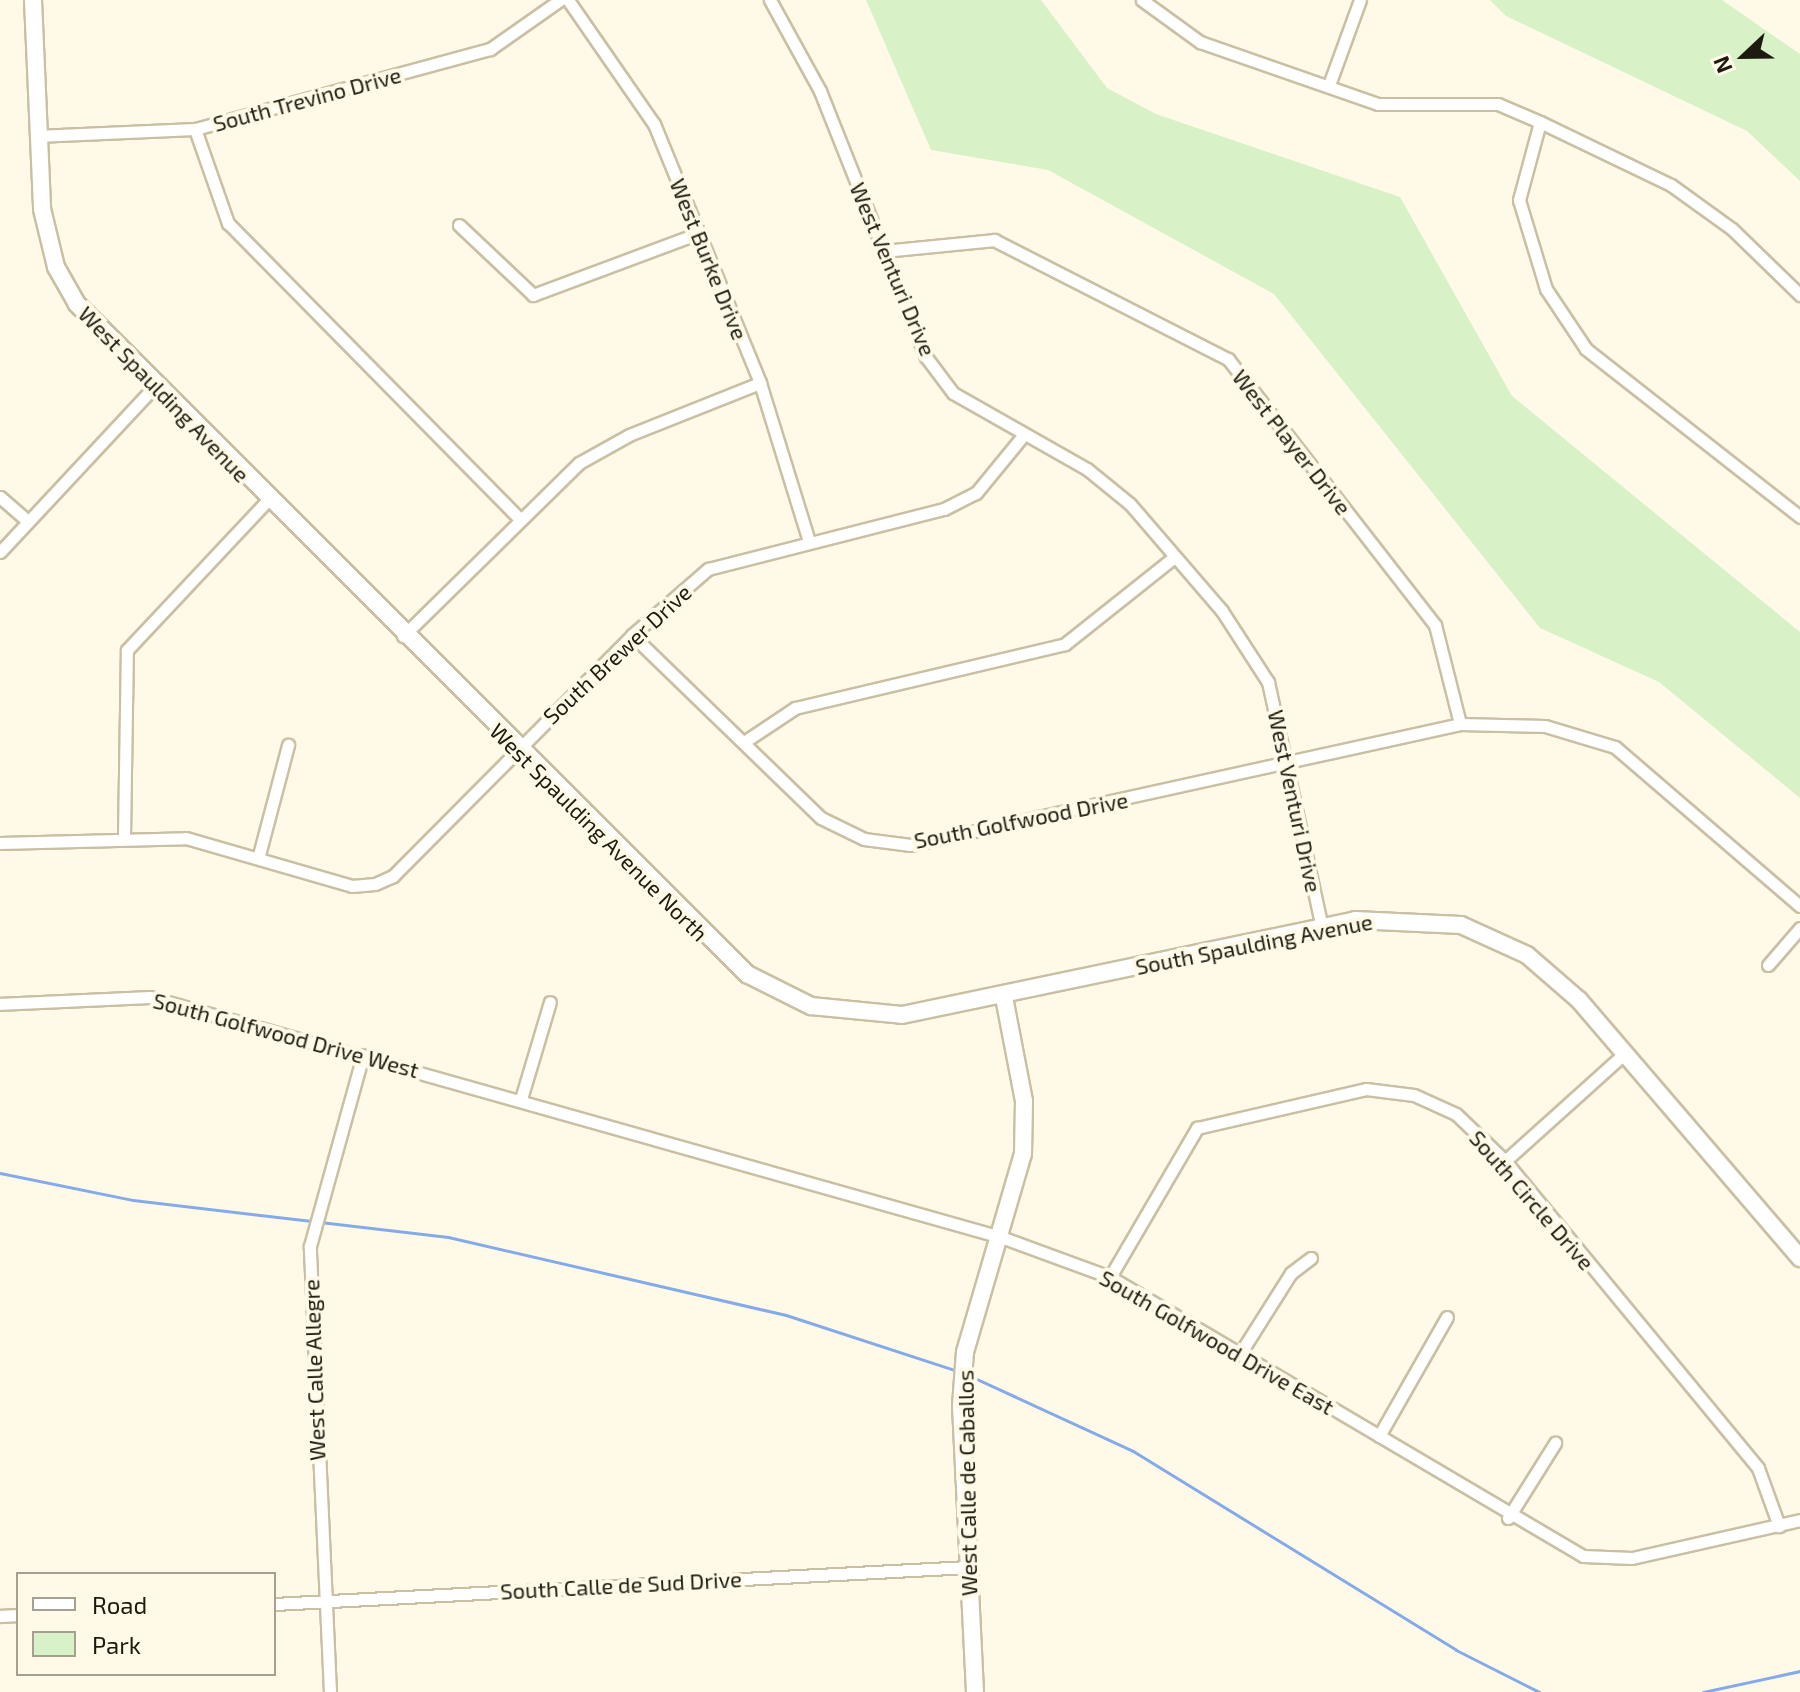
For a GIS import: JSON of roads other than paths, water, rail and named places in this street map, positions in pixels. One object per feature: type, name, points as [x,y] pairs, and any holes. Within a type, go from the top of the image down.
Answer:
[{"type":"street","name":"West Spaulding Avenue","points":[[33,0],[36,136],[42,209],[56,267],[89,321],[403,636]]},
{"type":"street","name":"South Trevino Drive","points":[[36,136],[195,129],[490,49],[560,0]]},
{"type":"street","name":"West Burke Drive","points":[[568,0],[654,124],[760,383],[808,538]]},
{"type":"street","name":"West Venturi Drive","points":[[770,0],[820,91],[935,369],[953,393],[1022,437],[1087,469],[1130,504],[1173,558],[1222,611],[1268,682],[1291,764],[1322,927]]},
{"type":"street","points":[[1142,0],[1200,42],[1378,104],[1498,104],[1540,122],[1671,185],[1732,229],[1800,295]]},
{"type":"street","points":[[1329,85],[1360,0]]},
{"type":"street","points":[[1540,122],[1519,200],[1526,239],[1554,301],[1586,349],[1800,517]]},
{"type":"street","points":[[195,129],[228,223],[519,518]]},
{"type":"street","points":[[459,225],[533,295],[699,233]]},
{"type":"street","name":"West Player Drive","points":[[884,251],[994,240],[1228,359],[1435,625],[1460,724]]},
{"type":"street","points":[[403,636],[519,518],[579,463],[629,435],[760,383]]},
{"type":"street","points":[[0,552],[24,518],[153,388]]},
{"type":"street","name":"South Brewer Drive","points":[[0,843],[124,836],[186,838],[259,855],[352,886],[375,884],[393,876],[632,635],[708,569],[808,538],[898,525],[944,509],[976,493],[1022,437]]},
{"type":"street","points":[[0,497],[24,518]]},
{"type":"street","points":[[124,836],[127,650],[267,501]]},
{"type":"street","points":[[747,740],[795,708],[1065,644],[1173,558]]},
{"type":"street","name":"South Golfwood Drive","points":[[632,635],[747,740],[821,818],[864,839],[911,845],[1291,764],[1434,728],[1460,724],[1545,726],[1615,747],[1800,906]]},
{"type":"street","name":"West Spaulding Avenue North","points":[[403,636],[722,953],[811,1006]]},
{"type":"street","points":[[259,855],[288,745]]},
{"type":"street","name":"South Spaulding Avenue","points":[[811,1006],[902,1015],[1004,997],[1322,927],[1404,918],[1461,925],[1527,955],[1625,1053],[1800,1258]]},
{"type":"street","points":[[1768,965],[1800,928]]},
{"type":"street","name":"South Golfwood Drive West","points":[[0,1004],[150,997],[521,1099]]},
{"type":"street","name":"West Calle de Caballos","points":[[975,1692],[968,1567],[965,1352],[1023,1154],[1024,1101],[1004,997]]},
{"type":"street","points":[[521,1099],[550,1002]]},
{"type":"street","points":[[1505,1161],[1625,1053]]},
{"type":"street","name":"West Calle Allegre","points":[[330,1692],[310,1246],[363,1055]]},
{"type":"street","name":"South Circle Drive","points":[[1110,1277],[1197,1128],[1261,1108],[1366,1089],[1414,1095],[1456,1114],[1505,1161],[1758,1468],[1779,1526]]},
{"type":"street","name":"South Golfwood Drive East","points":[[521,1099],[1001,1237],[1110,1277],[1241,1352],[1508,1518],[1583,1556],[1632,1558],[1800,1520]]},
{"type":"street","points":[[1241,1352],[1291,1273],[1311,1258]]},
{"type":"street","points":[[1379,1436],[1447,1317]]},
{"type":"street","points":[[1508,1518],[1555,1443]]},
{"type":"street","name":"South Calle de Sud Drive","points":[[276,1604],[968,1567]]},
{"type":"waterway","points":[[0,1173],[133,1200],[312,1221]]},
{"type":"waterway","points":[[320,1222],[448,1237],[786,1315],[957,1371]]},
{"type":"waterway","points":[[968,1375],[1133,1451],[1456,1650],[1539,1692]]},
{"type":"waterway","points":[[1703,1692],[1800,1671]]}]
